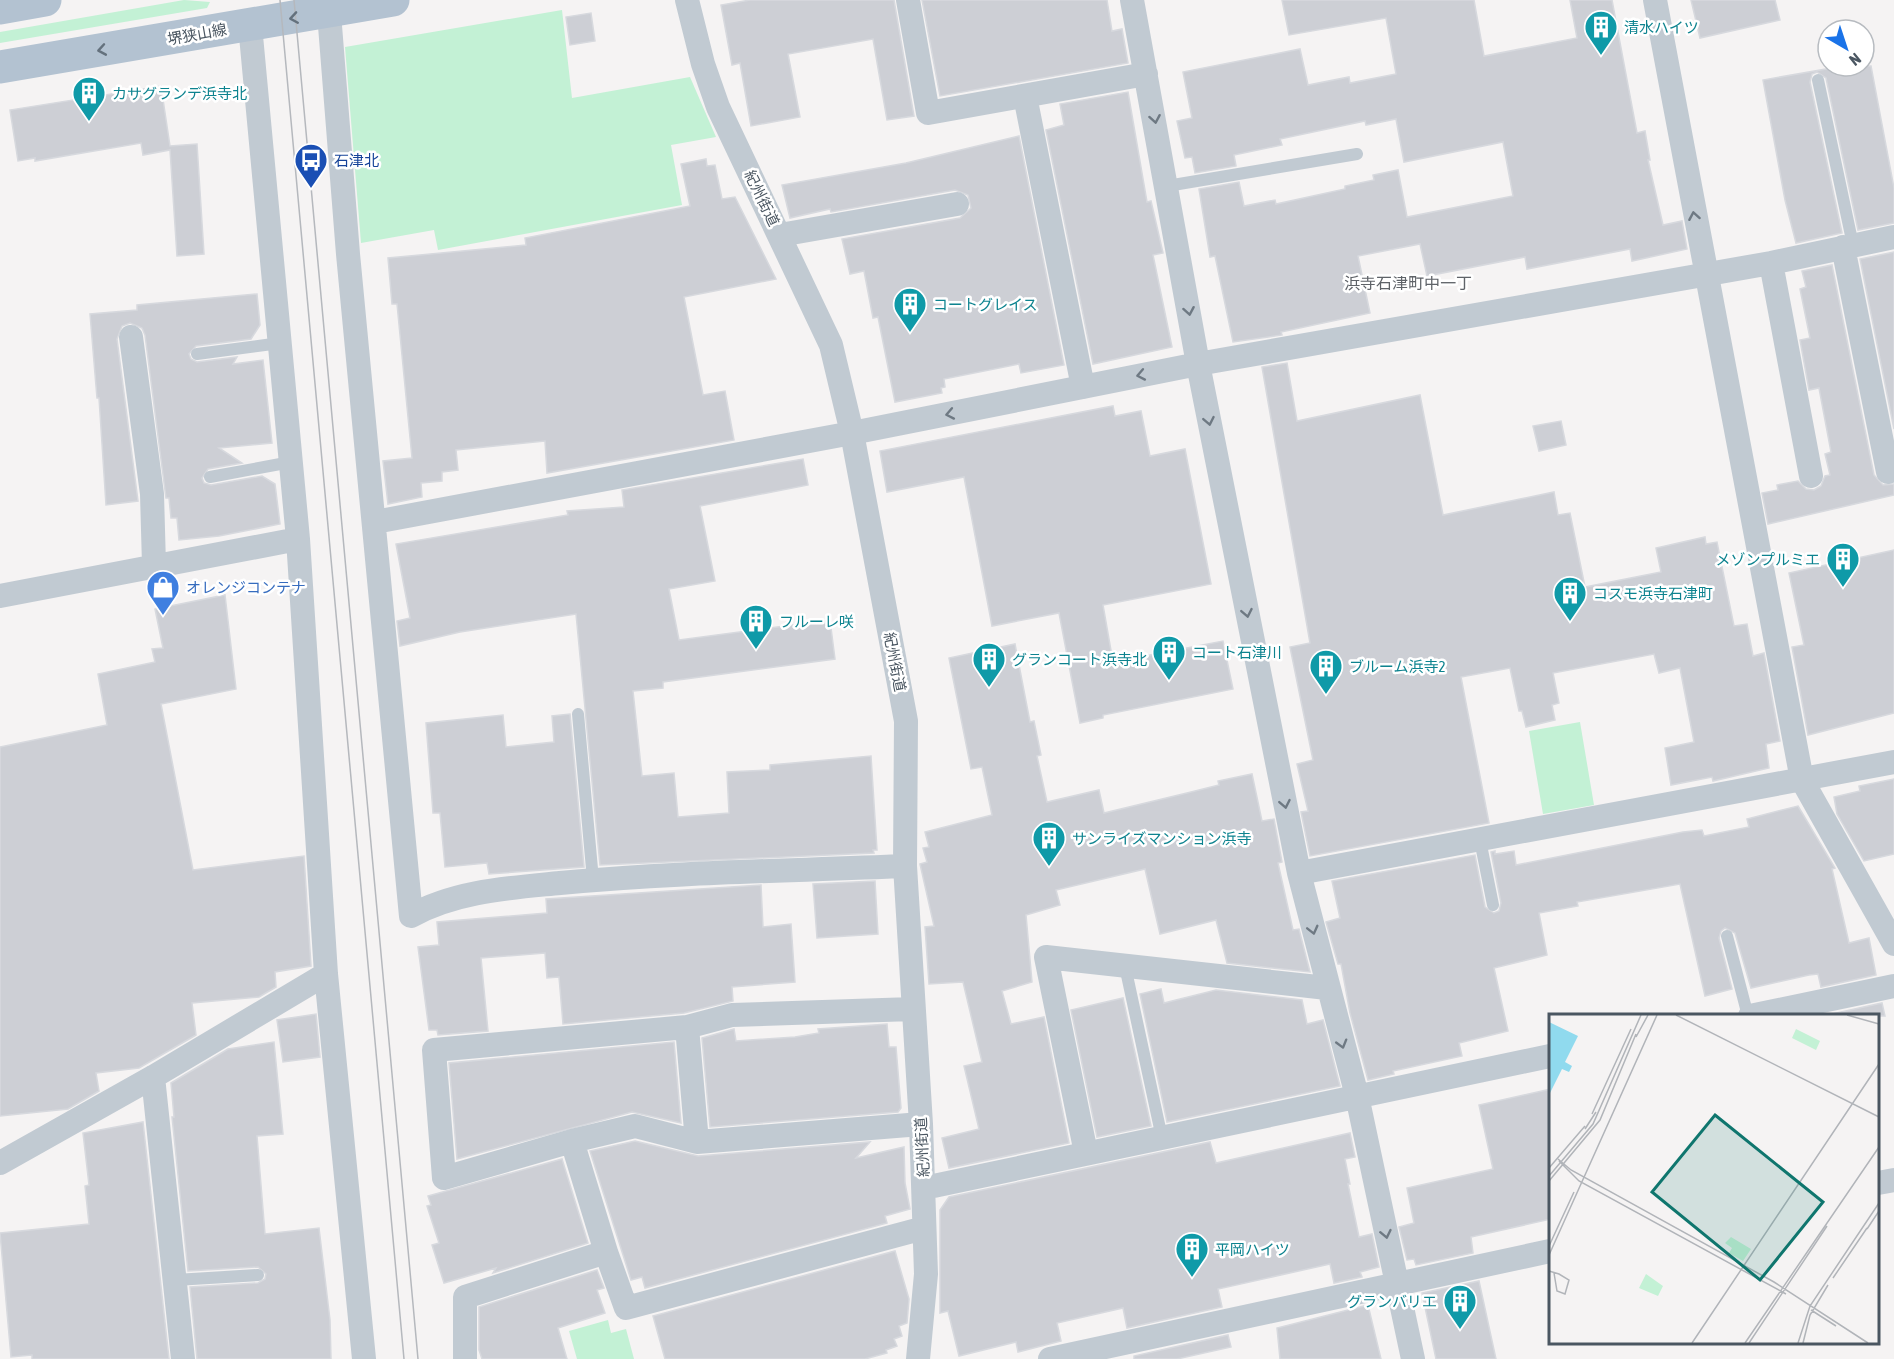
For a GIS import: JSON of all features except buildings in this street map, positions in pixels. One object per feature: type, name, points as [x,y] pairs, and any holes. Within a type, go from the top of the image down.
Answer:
[{"type":"main road","points":[[0,8],[45,0]]},
{"type":"main road","name":"堺狭山線","points":[[0,68],[329,13],[393,0]]},
{"type":"street","name":"紀州街道","points":[[687,0],[703,64],[718,107],[831,345],[852,433],[906,721],[905,866],[921,1124],[926,1274],[918,1359]]},
{"type":"street","points":[[908,0],[928,113],[1146,74]]},
{"type":"street","points":[[1132,0],[1198,364],[1299,873],[1327,988],[1357,1096],[1413,1359]]},
{"type":"street","points":[[1655,0],[1704,274],[1802,780],[1894,944]]},
{"type":"street","points":[[329,13],[411,916],[434,903],[504,889],[593,880],[905,866]]},
{"type":"street","points":[[250,25],[298,539],[326,974],[364,1359]]},
{"type":"street","points":[[1025,96],[1083,387]]},
{"type":"street","points":[[780,235],[957,204]]},
{"type":"street","points":[[375,522],[852,433],[1198,364],[1771,263],[1894,237]]},
{"type":"street","points":[[1848,246],[1888,472]]},
{"type":"street","points":[[1771,263],[1811,476]]},
{"type":"street","points":[[131,337],[152,494],[154,565]]},
{"type":"street","points":[[0,596],[298,539]]},
{"type":"street","points":[[1299,873],[1894,762]]},
{"type":"street","points":[[1086,1154],[1046,957],[1327,988]]},
{"type":"street","points":[[0,1163],[153,1077],[326,974]]},
{"type":"street","points":[[1759,1014],[1894,986]]},
{"type":"street","points":[[913,1009],[732,1015],[687,1027],[434,1050],[444,1178],[572,1141],[635,1126],[697,1142],[921,1124]]},
{"type":"street","points":[[687,1027],[697,1142]]},
{"type":"street","points":[[924,1188],[1549,1056]]},
{"type":"street","points":[[153,1077],[183,1359]]},
{"type":"street","points":[[572,1141],[606,1252],[626,1308],[924,1228]]},
{"type":"street","points":[[1879,1183],[1894,1180]]},
{"type":"street","points":[[1050,1359],[1549,1251]]},
{"type":"street","points":[[465,1359],[465,1296],[606,1252]]},
{"type":"lane","points":[[1818,80],[1848,246]]},
{"type":"lane","points":[[1167,186],[1358,154]]},
{"type":"lane","points":[[197,354],[280,343]]},
{"type":"lane","points":[[210,477],[291,462]]},
{"type":"lane","points":[[578,714],[593,880]]},
{"type":"lane","points":[[1480,840],[1493,905]]},
{"type":"lane","points":[[1728,936],[1748,1014]]},
{"type":"lane","points":[[1125,966],[1162,1137]]},
{"type":"lane","points":[[175,1280],[258,1275]]},
{"type":"green space","points":[[184,0],[210,2],[207,8],[0,43],[0,32]]},
{"type":"green space","points":[[562,10],[572,98],[690,77],[716,137],[671,145],[682,205],[438,250],[434,230],[361,243],[345,47]]},
{"type":"green space","points":[[1580,722],[1594,805],[1543,814],[1529,731]]},
{"type":"green space","points":[[608,1320],[611,1333],[626,1329],[634,1359],[577,1359],[569,1331]]},
{"type":"tram line","points":[[280,0],[404,1359]]},
{"type":"tram line","points":[[294,0],[418,1359]]},
{"type":"place","name":"清水ハイツ","points":[[1601,56]]},
{"type":"place","name":"カサグランデ浜寺北","points":[[89,122]]},
{"type":"place","name":"石津北","points":[[311,189]]},
{"type":"place","name":"コートグレイス","points":[[910,333]]},
{"type":"place","name":"メゾンプルミエ","points":[[1843,588]]},
{"type":"place","name":"オレンジコンテナ","points":[[163,616]]},
{"type":"place","name":"コスモ浜寺石津町","points":[[1570,622]]},
{"type":"place","name":"フルーレ咲","points":[[756,650]]},
{"type":"place","name":"コート石津川","points":[[1169,681]]},
{"type":"place","name":"グランコート浜寺北","points":[[989,688]]},
{"type":"place","name":"ブルーム浜寺2","points":[[1326,695]]},
{"type":"place","name":"サンライズマンション浜寺","points":[[1049,867]]},
{"type":"place","name":"平岡ハイツ","points":[[1192,1278]]},
{"type":"place","name":"グランバリエ","points":[[1460,1330]]},
{"type":"district","name":"浜寺石津町中一丁","points":[[1408,283]]}]
